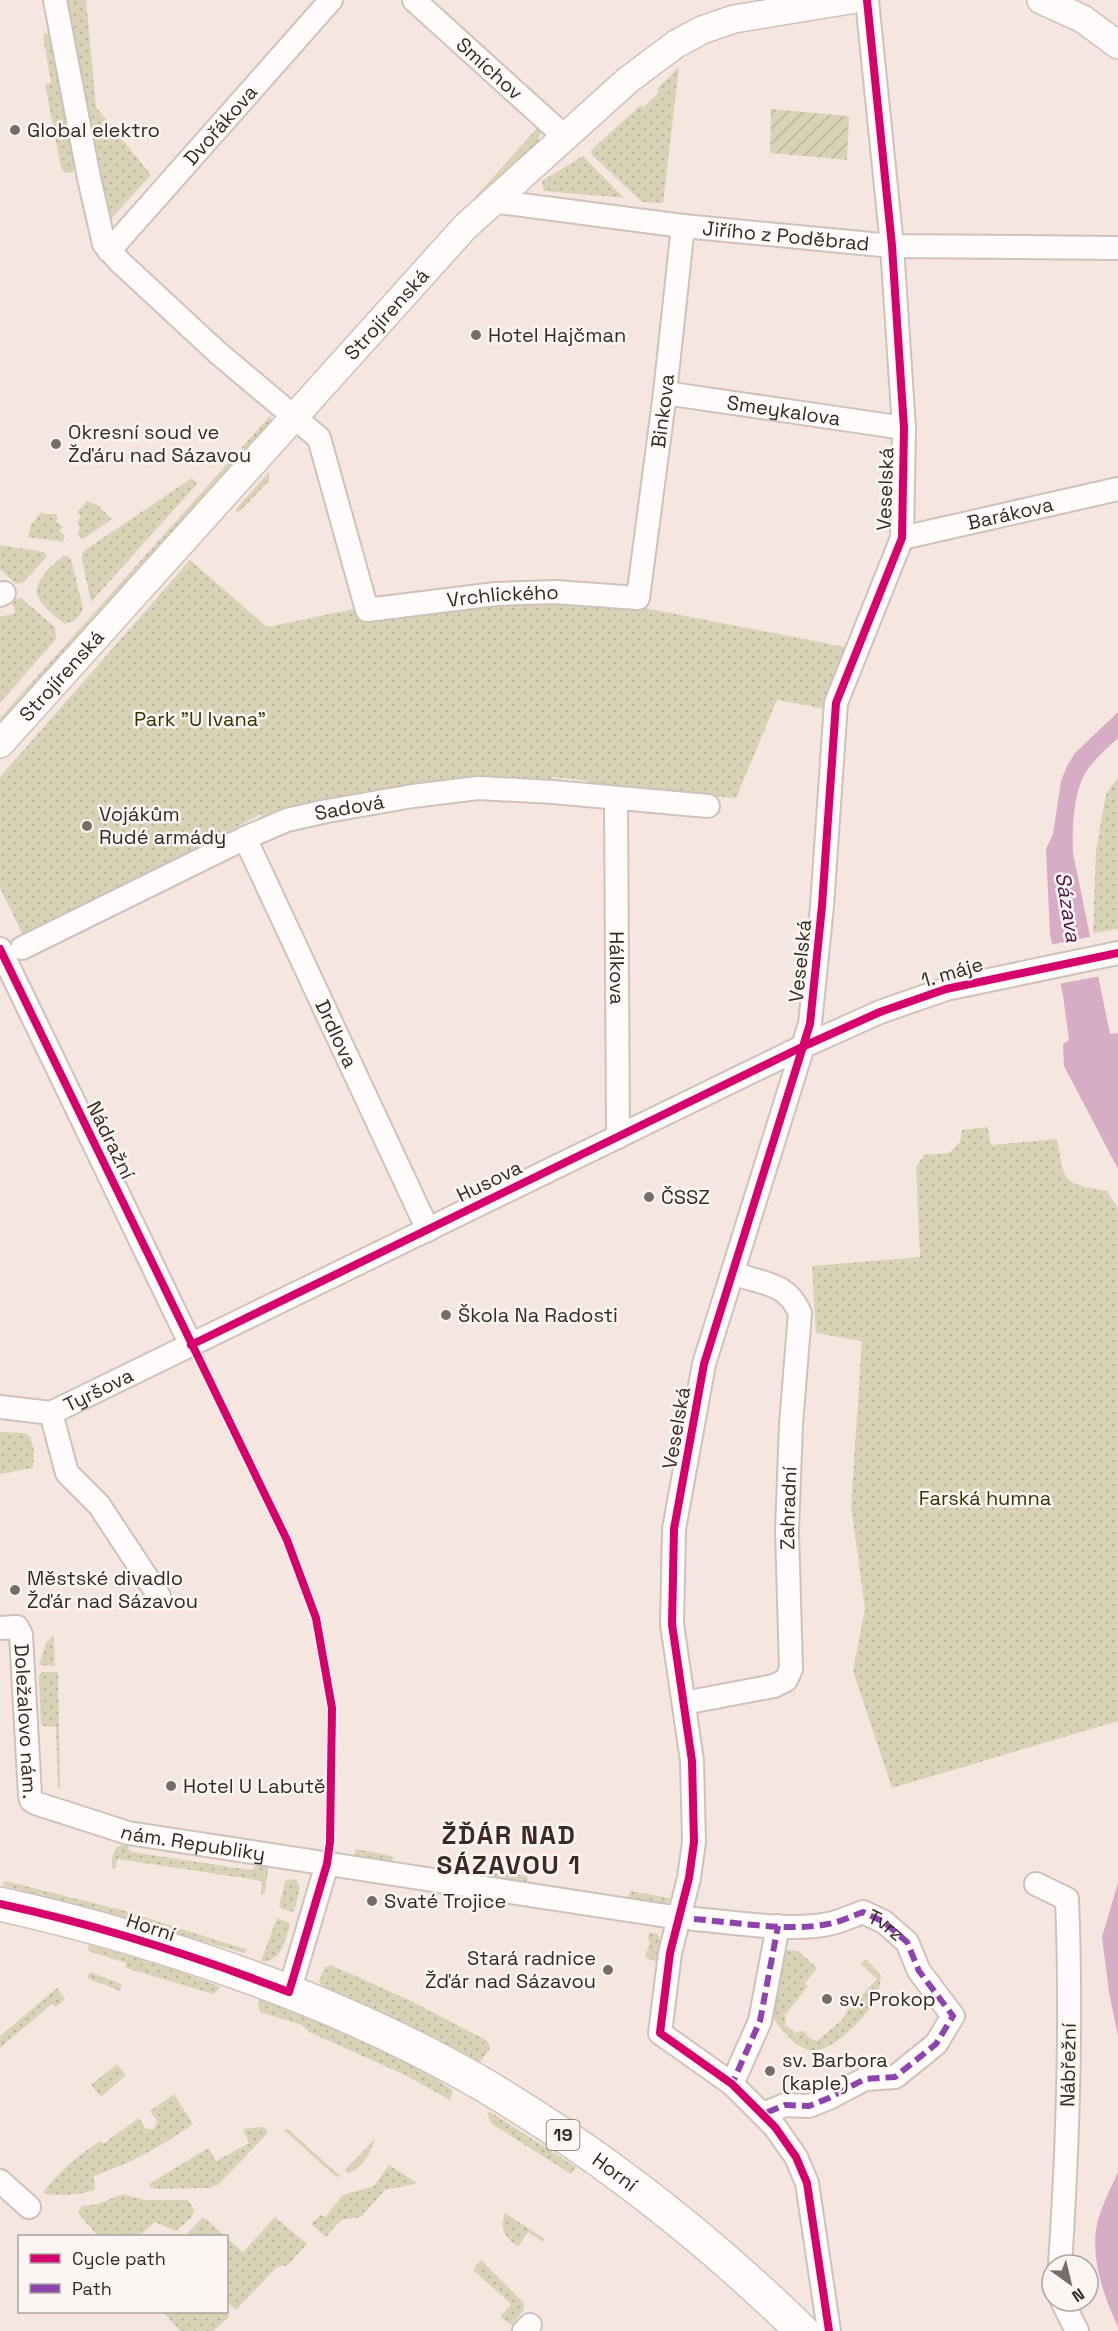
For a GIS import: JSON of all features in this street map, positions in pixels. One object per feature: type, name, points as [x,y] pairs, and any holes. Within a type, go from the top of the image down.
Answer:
[{"type":"main road","name":"Horní","points":[[0,1904],[114,1932],[247,1976],[289,1992],[406,2044],[482,2084],[545,2122],[612,2168],[692,2230],[802,2331]]},
{"type":"street","points":[[56,0],[91,189],[101,234],[109,251],[217,352],[293,417]]},
{"type":"street","name":"Dvořákova","points":[[109,251],[331,0]]},
{"type":"street","name":"Smíchov","points":[[414,0],[564,136]]},
{"type":"street","name":"Strojírenská","points":[[0,744],[457,236],[491,201],[564,136],[657,56],[702,30],[734,19],[850,0]]},
{"type":"street","name":"Veselská","points":[[732,2084],[660,2033],[670,1953],[687,1919],[694,1842],[692,1761],[672,1624],[674,1529],[704,1364],[810,1024],[836,703],[902,538],[903,428],[892,246],[867,0]]},
{"type":"street","points":[[1041,0],[1083,19],[1118,45]]},
{"type":"street","name":"Jiřího z Poděbrad","points":[[491,201],[683,226],[892,246],[1118,248]]},
{"type":"street","name":"Binkova","points":[[638,598],[665,393],[683,226]]},
{"type":"street","name":"Smeykalova","points":[[665,393],[903,428]]},
{"type":"street","name":"Vrchlického","points":[[293,417],[319,438],[367,610],[496,594],[555,592],[638,598]]},
{"type":"street","name":"Barákova","points":[[902,538],[1118,489]]},
{"type":"street","name":"Sadová","points":[[11,949],[245,837],[286,820],[327,811],[413,796],[478,788],[553,792],[708,806]]},
{"type":"street","name":"Hálkova","points":[[615,798],[618,1137]]},
{"type":"street","name":"Drdlova","points":[[245,837],[428,1230]]},
{"type":"street","name":"Nádražní","points":[[11,949],[191,1345]]},
{"type":"street","name":"1. máje","points":[[802,1047],[880,1012],[946,988],[1118,952]]},
{"type":"street","name":"Husova","points":[[191,1345],[802,1047]]},
{"type":"street","name":"Zahradní","points":[[684,1703],[774,1686],[786,1680],[791,1669],[787,1531],[791,1424],[800,1313],[794,1298],[782,1288],[734,1273]]},
{"type":"street","name":"Tyršova","points":[[0,1407],[51,1413],[191,1345]]},
{"type":"street","points":[[51,1413],[67,1473],[99,1505],[159,1596]]},
{"type":"street","name":"Doležalovo nám.","points":[[0,1628],[17,1627],[21,1635],[32,1800],[63,1812]]},
{"type":"street","name":"nám. Republiky","points":[[63,1812],[128,1833],[687,1919]]},
{"type":"street","points":[[289,1992],[327,1864]]},
{"type":"street","name":"Nábřežní","points":[[1036,1884],[1067,1899],[1070,2076],[1061,2253]]},
{"type":"street","name":"Tvrz","points":[[687,1919],[778,1926],[827,1924],[863,1912],[884,1922],[907,1942],[918,1971],[953,2016],[936,2044],[895,2077],[865,2079],[809,2106],[785,2105],[763,2114]]},
{"type":"street","points":[[778,1926],[760,2020],[732,2084],[763,2114],[796,2157],[807,2183],[829,2331]]},
{"type":"street","points":[[0,2181],[29,2207]]},
{"type":"street","points":[[1068,2313],[1077,2331]]},
{"type":"green space","points":[[44,0],[48,0],[76,168],[72,173],[66,173],[61,168],[45,84],[51,83],[43,36],[45,33],[50,33]]},
{"type":"green space","points":[[66,0],[86,0],[96,107],[151,175],[108,222]]},
{"type":"green space","points":[[679,67],[663,203],[642,202],[592,155],[591,150],[641,105],[644,107],[659,92],[657,89]]},
{"type":"green space","points":[[771,109],[849,116],[847,160],[770,153]]},
{"type":"green space","points":[[538,127],[541,132],[537,144],[459,215]]},
{"type":"green space","points":[[583,156],[624,198],[544,191],[542,181]]},
{"type":"green space","points":[[270,416],[272,421],[0,728],[0,718]]},
{"type":"green space","points":[[269,472],[269,481],[237,512],[236,509]]},
{"type":"green space","points":[[192,478],[197,484],[91,602],[82,560],[85,550]]},
{"type":"green space","points":[[87,501],[97,505],[112,519],[83,539],[77,534],[80,528],[77,523],[81,516],[77,512]]},
{"type":"green space","points":[[42,511],[44,514],[56,514],[58,518],[55,521],[63,527],[59,531],[65,536],[63,542],[28,537],[31,525]]},
{"type":"green space","points":[[0,545],[44,552],[47,556],[24,582],[16,584],[0,569]]},
{"type":"green space","points":[[63,556],[71,559],[83,608],[77,619],[65,624],[44,606],[37,591],[43,576]]},
{"type":"green space","name":"Park \"U Ivana\"","points":[[190,560],[267,627],[359,608],[624,604],[845,647],[826,709],[777,700],[736,798],[591,789],[588,781],[552,777],[551,784],[460,781],[347,795],[264,821],[261,814],[229,831],[232,835],[23,935],[0,888],[0,777]]},
{"type":"green space","points":[[21,598],[55,627],[56,639],[0,703],[0,617],[15,613],[12,600]]},
{"type":"green space","points":[[1118,778],[1118,929],[1093,933],[1096,850],[1106,794]]},
{"type":"green space","name":"Farská humna","points":[[988,1127],[991,1145],[1057,1139],[1064,1173],[1068,1179],[1081,1186],[1107,1191],[1118,1208],[1118,1721],[892,1788],[853,1671],[865,1608],[851,1506],[862,1341],[816,1333],[812,1266],[920,1257],[916,1167],[924,1155],[949,1153],[960,1142],[962,1130]]},
{"type":"green space","points":[[0,1432],[25,1433],[30,1436],[34,1451],[33,1468],[0,1474]]},
{"type":"green space","points":[[54,1635],[55,1666],[39,1665],[46,1643]]},
{"type":"green space","points":[[42,1672],[58,1672],[60,1788],[58,1787],[56,1727],[41,1726],[39,1675]]},
{"type":"green space","points":[[129,1841],[128,1849],[132,1852],[251,1870],[263,1861],[269,1864],[265,1892],[261,1895],[262,1881],[118,1859],[115,1869],[112,1869],[112,1858],[116,1848]]},
{"type":"green space","points":[[356,1849],[392,1856],[393,1859],[388,1864],[353,1858]]},
{"type":"green space","points":[[482,1870],[527,1876],[528,1879],[525,1883],[479,1878],[477,1875]]},
{"type":"green space","points":[[289,1879],[296,1880],[300,1888],[294,1912],[279,1906],[285,1882]]},
{"type":"green space","points":[[5,1881],[125,1911],[248,1950],[244,1953],[2,1885]]},
{"type":"green space","points":[[630,1891],[669,1898],[672,1901],[662,1904],[628,1899]]},
{"type":"green space","points":[[277,1918],[290,1925],[284,1944],[273,1959],[261,1961]]},
{"type":"green space","points":[[649,1933],[658,1934],[660,1963],[645,1957],[650,1942]]},
{"type":"green space","points":[[89,1944],[178,1971],[221,1987],[213,1994],[126,1968],[126,1963],[88,1951]]},
{"type":"green space","points":[[787,1950],[798,1951],[816,1967],[805,1983],[808,1986],[786,2014],[782,2013],[785,2015],[784,2027],[787,2026],[794,2031],[794,2035],[796,2032],[804,2031],[809,2038],[817,2041],[843,2019],[846,2012],[877,1979],[861,1964],[864,1960],[867,1960],[881,1975],[877,1995],[869,2009],[845,2035],[825,2048],[816,2051],[808,2050],[797,2044],[787,2036],[771,2015],[782,1953]]},
{"type":"green space","points":[[331,1965],[409,2000],[486,2040],[490,2045],[489,2050],[477,2066],[474,2059],[430,2035],[321,1985],[319,1982],[324,1968]]},
{"type":"green space","points":[[90,1972],[122,1984],[120,1991],[87,1978]]},
{"type":"green space","points":[[57,1988],[65,1999],[56,2007],[52,2004],[0,2048],[0,2036]]},
{"type":"green space","points":[[259,2000],[310,2018],[383,2050],[453,2090],[450,2100],[405,2075],[309,2032],[302,2025],[260,2012]]},
{"type":"green space","points":[[117,2064],[126,2075],[101,2097],[91,2085]]},
{"type":"green space","points":[[174,2094],[193,2124],[145,2154],[94,2176],[95,2190],[71,2195],[46,2194],[44,2191],[50,2183],[77,2157],[101,2141],[103,2144],[139,2118],[146,2129],[154,2129],[157,2121],[150,2111]]},
{"type":"green space","points":[[489,2111],[576,2167],[571,2174],[492,2124],[487,2114]]},
{"type":"green space","points":[[263,2127],[268,2131],[266,2135],[218,2185],[209,2188],[151,2188],[149,2184],[208,2148],[216,2161],[249,2143],[243,2129]]},
{"type":"green space","points":[[288,2129],[341,2177],[335,2176],[284,2130]]},
{"type":"green space","points":[[375,2139],[369,2155],[361,2165],[347,2173],[345,2170]]},
{"type":"green space","points":[[389,2165],[416,2182],[415,2184],[385,2190],[361,2217],[341,2220],[326,2237],[311,2224],[321,2215],[325,2217],[343,2195],[374,2186]]},
{"type":"green space","points":[[123,2194],[144,2200],[187,2200],[194,2211],[191,2218],[176,2231],[155,2222],[140,2235],[97,2235],[78,2213],[82,2206],[98,2204]]},
{"type":"green space","points":[[505,2213],[545,2239],[543,2242],[528,2232],[518,2247],[504,2233]]},
{"type":"green space","points":[[275,2217],[307,2244],[288,2265],[277,2267],[236,2310],[228,2303],[228,2239],[243,2252]]},
{"type":"green space","points":[[202,2218],[205,2218],[224,2235],[186,2235]]},
{"type":"green space","points":[[481,2260],[524,2303],[524,2309],[512,2325],[500,2317],[511,2304],[473,2270]]},
{"type":"green space","points":[[164,2313],[228,2313],[229,2317],[213,2331],[180,2331]]},
{"type":"water","name":"Sázava","points":[[1118,712],[1118,738],[1092,764],[1078,790],[1073,853],[1110,1034],[1118,1033],[1118,1169],[1064,1066],[1063,1044],[1069,1040],[1063,995],[1050,934],[1046,849],[1053,834],[1061,781],[1067,766],[1075,753]]},
{"type":"water","points":[[1118,1883],[1118,2036],[1109,1992],[1102,1937]]},
{"type":"water","points":[[1118,2172],[1118,2327],[1100,2278],[1100,2253],[1095,2253],[1098,2220]]},
{"type":"pier","points":[[1094,936],[1101,976],[1058,984],[1050,945]]},
{"type":"marked path","points":[[694,1919],[797,1927],[832,1923],[863,1912],[884,1922],[907,1942],[919,1971],[953,2016],[936,2044],[895,2077],[865,2079],[809,2106],[785,2105],[763,2114]]},
{"type":"marked path","points":[[729,2081],[732,2084],[760,2021],[778,1926]]},
{"type":"cycle path","points":[[829,2331],[807,2183],[796,2157],[775,2127],[732,2084],[660,2033],[670,1953],[689,1878],[694,1842],[692,1761],[672,1624],[674,1529],[704,1364],[810,1024],[822,906],[836,703],[902,538],[904,428],[892,246],[867,0]]},
{"type":"cycle path","points":[[0,949],[287,1540],[316,1618],[332,1708],[330,1842],[327,1864],[289,1992],[146,1942],[0,1904]]},
{"type":"cycle path","points":[[191,1345],[802,1047],[880,1012],[946,989],[1118,953]]},
{"type":"place","name":"Global elektro","points":[[15,130]]},
{"type":"place","name":"Hotel Hajčman","points":[[476,335]]},
{"type":"place","name":"Okresní soud ve Žďáru nad Sázavou","points":[[56,444]]},
{"type":"place","name":"Vojákům Rudé armády","points":[[87,826]]},
{"type":"place","name":"ČSSZ","points":[[649,1197]]},
{"type":"place","name":"Škola Na Radosti","points":[[446,1315]]},
{"type":"place","name":"Městské divadlo Žďár nad Sázavou","points":[[15,1590]]},
{"type":"place","name":"Hotel U Labutě","points":[[171,1786]]},
{"type":"place","name":"Svaté Trojice","points":[[372,1901]]},
{"type":"place","name":"Stará radnice Žďár nad Sázavou","points":[[608,1970]]},
{"type":"place","name":"sv. Prokop","points":[[827,1999]]},
{"type":"place","name":"sv. Barbora (kaple)","points":[[770,2071]]},
{"type":"district","name":"ŽĎÁR NAD SÁZAVOU 1","points":[[509,1850]]}]
